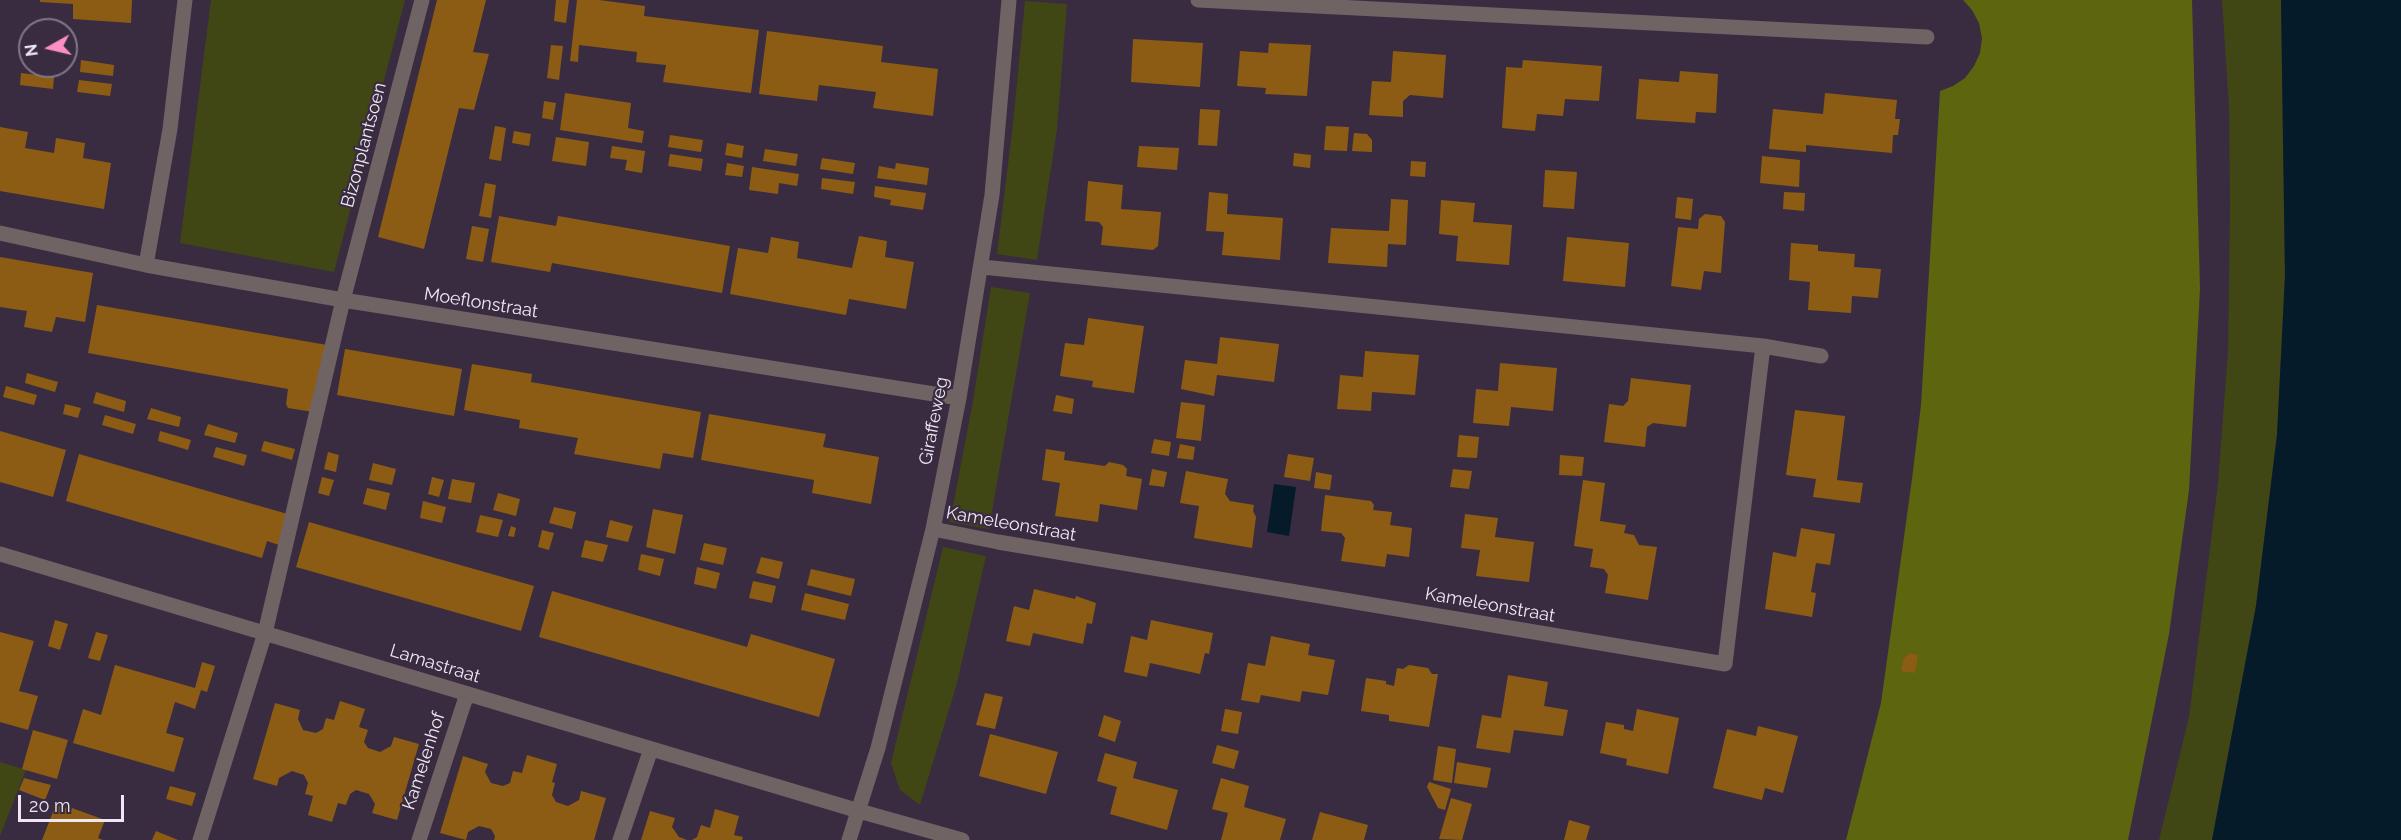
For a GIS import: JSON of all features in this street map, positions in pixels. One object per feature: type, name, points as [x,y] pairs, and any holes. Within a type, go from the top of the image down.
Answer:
[{"type":"street","points":[[146,265],[170,129],[185,0]]},
{"type":"street","name":"Bizonplantsoen","points":[[200,840],[265,633],[343,300],[422,0]]},
{"type":"street","name":"Giraffeweg","points":[[849,840],[878,748],[933,529],[959,398],[992,195],[1010,0]]},
{"type":"street","points":[[1198,0],[1927,37]]},
{"type":"street","name":"Moeflonstraat","points":[[0,233],[146,265],[343,300],[959,398]]},
{"type":"street","points":[[982,267],[1763,346],[1821,356]]},
{"type":"street","name":"Kameleonstraat","points":[[933,529],[1022,546],[1725,664],[1763,346]]},
{"type":"street","name":"Lamastraat","points":[[0,554],[962,840]]},
{"type":"street","name":"Kamelenhof","points":[[419,840],[467,694]]},
{"type":"street","points":[[620,840],[651,749]]},
{"type":"green space","points":[[211,0],[405,0],[334,272],[180,243]]},
{"type":"green space","points":[[1963,0],[2192,0],[2200,289],[2189,490],[2169,634],[2128,840],[1846,840],[1881,703],[1912,479],[1921,405],[1940,91],[1965,78],[1980,53],[1982,38],[1979,23]]},
{"type":"green space","points":[[2222,0],[2281,0],[2285,276],[2277,435],[2256,606],[2212,840],[2159,840],[2189,717],[2218,484],[2228,351],[2229,107]]},
{"type":"green space","points":[[1025,1],[1067,4],[1057,129],[1037,260],[997,254]]},
{"type":"green space","points":[[991,287],[1030,293],[989,529],[950,522],[973,401]]},
{"type":"green space","points":[[943,547],[986,556],[957,683],[920,805],[900,790],[891,763]]},
{"type":"green space","points":[[0,762],[26,770],[0,836]]},
{"type":"water","points":[[2281,0],[2401,0],[2401,840],[2212,840],[2256,606],[2277,435],[2285,276]]},
{"type":"water","points":[[1274,484],[1296,487],[1289,536],[1267,532]]},
{"type":"building","points":[[40,0],[132,0],[131,23],[78,19],[73,18],[73,4],[40,2]]},
{"type":"building","points":[[437,0],[486,0],[473,52],[489,54],[474,110],[459,108],[424,249],[378,237]]},
{"type":"building","points":[[556,0],[569,0],[566,23],[554,21]]},
{"type":"building","points":[[577,0],[599,0],[645,6],[644,16],[759,30],[751,93],[663,82],[666,65],[636,62],[637,52],[579,45],[578,62],[570,61]]},
{"type":"building","points":[[767,31],[883,46],[881,62],[938,69],[933,116],[873,108],[876,92],[819,85],[817,101],[759,94]]},
{"type":"building","points":[[1133,39],[1203,43],[1200,87],[1131,82]]},
{"type":"building","points":[[1269,43],[1311,45],[1307,96],[1265,94],[1266,88],[1237,86],[1240,51],[1268,53]]},
{"type":"building","points":[[551,45],[563,46],[559,80],[547,78]]},
{"type":"building","points":[[1393,51],[1446,55],[1443,98],[1410,95],[1403,101],[1403,117],[1369,115],[1372,81],[1391,82]]},
{"type":"building","points":[[81,60],[114,65],[113,76],[80,72]]},
{"type":"building","points":[[1523,60],[1602,66],[1599,101],[1565,99],[1563,116],[1537,114],[1535,131],[1502,128],[1506,67],[1522,68]]},
{"type":"building","points":[[1680,71],[1718,74],[1716,113],[1696,112],[1695,123],[1636,119],[1639,79],[1679,82]]},
{"type":"building","points":[[21,78],[54,78],[53,89],[20,85]]},
{"type":"building","points":[[79,80],[112,84],[110,96],[77,92]]},
{"type":"building","points":[[565,93],[631,103],[628,128],[644,131],[642,143],[560,130]]},
{"type":"building","points":[[1825,93],[1897,100],[1895,119],[1900,119],[1898,135],[1893,135],[1892,153],[1806,145],[1806,152],[1769,149],[1773,109],[1823,114]]},
{"type":"building","points":[[544,101],[556,103],[553,120],[542,118]]},
{"type":"building","points":[[1200,109],[1220,110],[1217,146],[1198,145]]},
{"type":"building","points":[[495,126],[506,128],[501,161],[489,159]]},
{"type":"building","points":[[1326,126],[1349,127],[1347,151],[1324,150]]},
{"type":"building","points":[[0,127],[28,132],[25,148],[54,153],[56,138],[85,143],[83,158],[111,163],[104,209],[0,191]]},
{"type":"building","points":[[514,131],[531,134],[529,146],[512,143]]},
{"type":"building","points":[[1354,133],[1367,134],[1372,140],[1372,152],[1352,151]]},
{"type":"building","points":[[670,135],[703,140],[701,152],[668,147]]},
{"type":"building","points":[[556,137],[589,142],[586,166],[552,161]]},
{"type":"building","points":[[727,143],[744,146],[742,158],[725,155]]},
{"type":"building","points":[[612,146],[645,151],[642,173],[625,170],[627,160],[610,158]]},
{"type":"building","points":[[1139,146],[1179,148],[1177,170],[1137,167]]},
{"type":"building","points":[[765,149],[798,154],[796,166],[763,161]]},
{"type":"building","points":[[1294,153],[1311,155],[1310,168],[1293,166]]},
{"type":"building","points":[[670,154],[703,159],[701,171],[668,166]]},
{"type":"building","points":[[1762,156],[1800,160],[1799,187],[1760,183]]},
{"type":"building","points":[[822,158],[855,163],[853,174],[820,169]]},
{"type":"building","points":[[1411,161],[1426,162],[1425,177],[1410,176]]},
{"type":"building","points":[[727,163],[744,166],[742,177],[725,175]]},
{"type":"building","points":[[896,163],[929,168],[927,185],[877,178],[879,166],[895,169]]},
{"type":"building","points":[[752,167],[799,174],[797,186],[779,183],[778,194],[749,190]]},
{"type":"building","points":[[1545,170],[1577,172],[1574,209],[1543,207]]},
{"type":"building","points":[[822,178],[855,182],[853,194],[821,189]]},
{"type":"building","points":[[1088,181],[1123,185],[1121,209],[1161,212],[1158,246],[1153,250],[1101,245],[1103,227],[1099,222],[1085,221]]},
{"type":"building","points":[[485,183],[496,185],[491,218],[479,216]]},
{"type":"building","points":[[875,186],[926,193],[923,210],[890,205],[891,200],[874,197]]},
{"type":"building","points":[[1209,192],[1228,194],[1227,214],[1283,218],[1280,260],[1222,255],[1224,232],[1206,231]]},
{"type":"building","points":[[1784,192],[1805,193],[1804,211],[1783,209]]},
{"type":"building","points":[[1677,197],[1693,199],[1691,220],[1675,218]]},
{"type":"building","points":[[1391,199],[1408,200],[1406,245],[1388,244],[1387,267],[1328,263],[1331,228],[1389,231]]},
{"type":"building","points":[[1441,200],[1475,203],[1473,222],[1512,225],[1509,265],[1456,261],[1458,236],[1439,234]]},
{"type":"building","points":[[1705,214],[1721,216],[1725,222],[1721,273],[1704,271],[1701,290],[1671,286],[1678,227],[1698,229],[1699,219]]},
{"type":"building","points":[[499,216],[556,226],[558,216],[730,246],[722,293],[552,263],[550,272],[491,262]]},
{"type":"building","points":[[472,226],[489,229],[483,262],[466,259]]},
{"type":"building","points":[[859,236],[887,241],[885,257],[914,262],[906,309],[849,299],[846,315],[730,294],[738,248],[768,253],[771,237],[799,242],[797,258],[852,268]]},
{"type":"building","points":[[1567,237],[1629,243],[1625,287],[1563,281]]},
{"type":"building","points":[[1791,243],[1818,245],[1818,251],[1855,254],[1854,267],[1881,269],[1878,298],[1852,296],[1851,313],[1808,310],[1810,282],[1789,280]]},
{"type":"building","points":[[0,257],[93,273],[85,322],[56,317],[52,332],[24,327],[27,311],[0,307]]},
{"type":"building","points":[[97,305],[327,345],[313,412],[288,408],[286,404],[288,389],[88,353]]},
{"type":"building","points":[[1088,318],[1144,326],[1134,393],[1092,387],[1093,381],[1060,376],[1065,343],[1084,345]]},
{"type":"building","points":[[1220,337],[1279,344],[1274,382],[1217,375],[1214,396],[1181,389],[1185,360],[1217,364]]},
{"type":"building","points":[[345,349],[462,369],[454,416],[337,395]]},
{"type":"building","points":[[1365,351],[1419,355],[1415,395],[1372,392],[1371,411],[1337,409],[1340,375],[1363,377]]},
{"type":"building","points":[[1500,363],[1557,368],[1553,411],[1511,407],[1509,426],[1473,423],[1476,389],[1498,391]]},
{"type":"building","points":[[472,364],[532,374],[531,382],[701,412],[693,458],[663,453],[660,469],[574,454],[578,438],[519,428],[520,420],[464,410]]},
{"type":"building","points":[[27,373],[58,382],[55,392],[25,383]]},
{"type":"building","points":[[1631,378],[1691,385],[1686,427],[1653,423],[1647,427],[1645,447],[1604,442],[1609,404],[1623,406],[1628,401]]},
{"type":"building","points":[[6,386],[37,395],[34,405],[3,397]]},
{"type":"building","points":[[96,392],[126,401],[124,412],[93,403]]},
{"type":"building","points":[[1056,395],[1074,399],[1072,414],[1053,411]]},
{"type":"building","points":[[1181,402],[1205,405],[1201,441],[1176,438]]},
{"type":"building","points":[[65,404],[81,408],[78,418],[63,414]]},
{"type":"building","points":[[151,408],[181,417],[179,427],[147,419]]},
{"type":"building","points":[[1795,410],[1845,416],[1837,480],[1863,483],[1860,503],[1813,497],[1816,479],[1786,475]]},
{"type":"building","points":[[709,414],[826,434],[823,447],[879,457],[871,504],[812,493],[814,480],[701,460]]},
{"type":"building","points":[[105,415],[136,424],[133,434],[102,425]]},
{"type":"building","points":[[208,424],[238,433],[235,443],[204,435]]},
{"type":"building","points":[[0,431],[66,450],[53,497],[0,482]]},
{"type":"building","points":[[160,431],[191,440],[188,450],[158,441]]},
{"type":"building","points":[[1459,435],[1479,437],[1477,458],[1457,457]]},
{"type":"building","points":[[1154,439],[1171,442],[1169,456],[1151,453]]},
{"type":"building","points":[[264,441],[295,449],[292,460],[261,451]]},
{"type":"building","points":[[1180,444],[1195,447],[1193,460],[1177,458]]},
{"type":"building","points":[[216,447],[247,455],[244,466],[213,457]]},
{"type":"building","points":[[1046,449],[1065,452],[1064,460],[1105,466],[1109,462],[1123,465],[1127,469],[1126,476],[1142,479],[1137,510],[1100,504],[1098,522],[1055,516],[1060,483],[1042,480]]},
{"type":"building","points":[[328,452],[339,455],[336,472],[324,469]]},
{"type":"building","points":[[79,454],[291,515],[282,546],[267,541],[262,558],[66,501]]},
{"type":"building","points":[[1288,454],[1314,458],[1310,481],[1284,477]]},
{"type":"building","points":[[1560,455],[1584,457],[1582,476],[1559,475]]},
{"type":"building","points":[[373,463],[396,469],[392,485],[369,480]]},
{"type":"building","points":[[1152,469],[1167,472],[1164,487],[1149,485]]},
{"type":"building","points":[[1453,469],[1472,471],[1469,489],[1450,487]]},
{"type":"building","points":[[1186,471],[1228,479],[1225,494],[1230,501],[1254,505],[1253,511],[1256,517],[1252,548],[1194,538],[1199,506],[1180,503]]},
{"type":"building","points":[[1316,472],[1332,475],[1330,490],[1314,488]]},
{"type":"building","points":[[322,477],[334,480],[329,496],[318,493]]},
{"type":"building","points":[[432,477],[444,480],[439,497],[428,494]]},
{"type":"building","points":[[452,479],[475,483],[471,503],[448,499]]},
{"type":"building","points":[[1583,480],[1605,483],[1600,521],[1626,525],[1624,533],[1634,535],[1639,545],[1657,547],[1648,600],[1605,593],[1608,575],[1604,569],[1590,567],[1593,549],[1574,546]]},
{"type":"building","points":[[367,488],[390,493],[386,510],[363,504]]},
{"type":"building","points":[[498,493],[520,499],[516,516],[493,510]]},
{"type":"building","points":[[1325,495],[1371,501],[1374,505],[1373,510],[1392,512],[1390,525],[1412,528],[1409,557],[1387,554],[1385,567],[1341,561],[1345,538],[1341,533],[1321,531]]},
{"type":"building","points":[[423,501],[446,507],[442,523],[420,518]]},
{"type":"building","points":[[554,507],[576,512],[572,529],[549,523]]},
{"type":"building","points":[[653,509],[683,515],[675,554],[646,547]]},
{"type":"building","points":[[1465,514],[1498,518],[1495,537],[1534,542],[1529,582],[1476,576],[1480,550],[1461,548]]},
{"type":"building","points":[[480,515],[503,520],[498,537],[476,532]]},
{"type":"building","points":[[610,520],[633,526],[628,542],[606,537]]},
{"type":"building","points":[[309,522],[534,586],[521,631],[296,567]]},
{"type":"building","points":[[511,526],[516,528],[514,537],[508,536]]},
{"type":"building","points":[[1801,528],[1835,534],[1830,565],[1816,563],[1811,592],[1816,593],[1812,617],[1765,609],[1773,552],[1796,557]]},
{"type":"building","points":[[542,530],[554,533],[549,550],[538,547]]},
{"type":"building","points":[[585,540],[608,545],[603,562],[581,557]]},
{"type":"building","points":[[704,543],[727,548],[723,565],[700,560]]},
{"type":"building","points":[[641,554],[664,559],[660,576],[638,570]]},
{"type":"building","points":[[761,557],[783,562],[779,579],[756,573]]},
{"type":"building","points":[[697,567],[720,573],[716,589],[694,584]]},
{"type":"building","points":[[811,569],[855,579],[851,596],[807,585]]},
{"type":"building","points":[[753,581],[776,586],[772,603],[749,598]]},
{"type":"building","points":[[1034,589],[1075,599],[1076,596],[1096,603],[1092,624],[1087,623],[1083,644],[1033,633],[1030,646],[1006,641],[1014,606],[1029,610]]},
{"type":"building","points":[[552,591],[747,647],[751,634],[835,659],[819,717],[539,637]]},
{"type":"building","points":[[805,593],[849,604],[845,620],[801,610]]},
{"type":"building","points":[[55,620],[68,624],[60,650],[48,646]]},
{"type":"building","points":[[1151,620],[1213,633],[1209,654],[1205,653],[1200,674],[1150,663],[1147,677],[1124,672],[1131,636],[1147,640]]},
{"type":"building","points":[[0,632],[34,641],[19,691],[38,696],[28,730],[0,722]]},
{"type":"building","points":[[96,632],[108,635],[100,661],[88,658]]},
{"type":"building","points":[[1271,636],[1310,644],[1308,655],[1335,660],[1328,695],[1302,691],[1300,702],[1261,695],[1259,703],[1241,700],[1248,663],[1265,666]]},
{"type":"building","points":[[1910,653],[1918,655],[1915,673],[1901,671],[1904,658]]},
{"type":"building","points":[[202,662],[215,666],[207,692],[201,690],[195,709],[175,702],[166,733],[184,738],[174,772],[73,743],[83,709],[101,715],[115,665],[195,688]]},
{"type":"building","points":[[1409,665],[1428,668],[1432,674],[1438,674],[1429,727],[1389,721],[1389,715],[1361,711],[1366,678],[1386,681],[1386,684],[1394,686],[1397,668],[1403,669]]},
{"type":"building","points":[[1508,675],[1548,682],[1544,706],[1568,710],[1563,736],[1514,730],[1510,753],[1476,748],[1482,715],[1501,718]]},
{"type":"building","points":[[985,693],[1003,697],[995,729],[976,725]]},
{"type":"building","points":[[340,701],[365,709],[359,727],[368,730],[364,742],[368,748],[380,752],[391,746],[394,737],[419,744],[397,820],[372,813],[375,804],[369,794],[356,790],[350,794],[346,805],[338,803],[332,822],[308,815],[313,796],[305,794],[308,783],[304,775],[292,771],[279,778],[277,786],[253,779],[275,703],[300,710],[298,719],[303,730],[316,733],[323,729],[326,718],[334,720]]},
{"type":"building","points":[[1225,709],[1242,712],[1238,734],[1221,731]]},
{"type":"building","points":[[1637,709],[1679,718],[1668,774],[1626,765],[1627,759],[1600,753],[1606,722],[1624,725],[1624,729],[1633,731]]},
{"type":"building","points":[[1104,715],[1121,721],[1115,742],[1098,736]]},
{"type":"building","points":[[1758,726],[1798,736],[1783,793],[1765,788],[1762,800],[1713,788],[1727,729],[1756,736]]},
{"type":"building","points":[[33,730],[68,740],[57,779],[22,769]]},
{"type":"building","points":[[990,734],[1058,752],[1046,794],[979,776]]},
{"type":"building","points":[[1217,745],[1239,751],[1234,769],[1212,763]]},
{"type":"building","points":[[1438,746],[1456,749],[1452,783],[1433,780]]},
{"type":"building","points":[[1105,753],[1137,762],[1133,778],[1178,790],[1167,830],[1110,814],[1117,787],[1097,781]]},
{"type":"building","points":[[527,755],[557,764],[552,782],[555,783],[552,795],[556,802],[568,806],[579,800],[581,791],[606,798],[594,840],[494,840],[495,836],[491,829],[479,826],[468,832],[466,840],[440,833],[463,756],[488,764],[485,772],[491,783],[503,786],[510,783],[513,771],[522,773]]},
{"type":"building","points":[[1457,762],[1491,768],[1487,788],[1454,783]]},
{"type":"building","points":[[24,778],[51,785],[45,800],[19,790]]},
{"type":"building","points":[[1221,778],[1249,786],[1244,807],[1286,819],[1280,840],[1221,840],[1228,813],[1212,809]]},
{"type":"building","points":[[1429,782],[1451,789],[1445,810],[1438,808],[1427,787]]},
{"type":"building","points":[[170,786],[196,793],[192,806],[166,799]]},
{"type":"building","points":[[1451,798],[1472,804],[1462,840],[1439,839]]},
{"type":"building","points":[[56,804],[105,820],[98,838],[103,840],[42,840]]},
{"type":"building","points":[[715,809],[739,816],[734,835],[743,837],[742,840],[692,840],[697,837],[701,825],[710,828]]},
{"type":"building","points":[[650,811],[675,818],[672,827],[679,837],[687,840],[641,840]]},
{"type":"building","points":[[1320,812],[1368,825],[1364,840],[1312,840]]},
{"type":"building","points":[[1569,820],[1590,826],[1586,840],[1564,840]]},
{"type":"building","points":[[156,831],[178,840],[152,840]]}]
